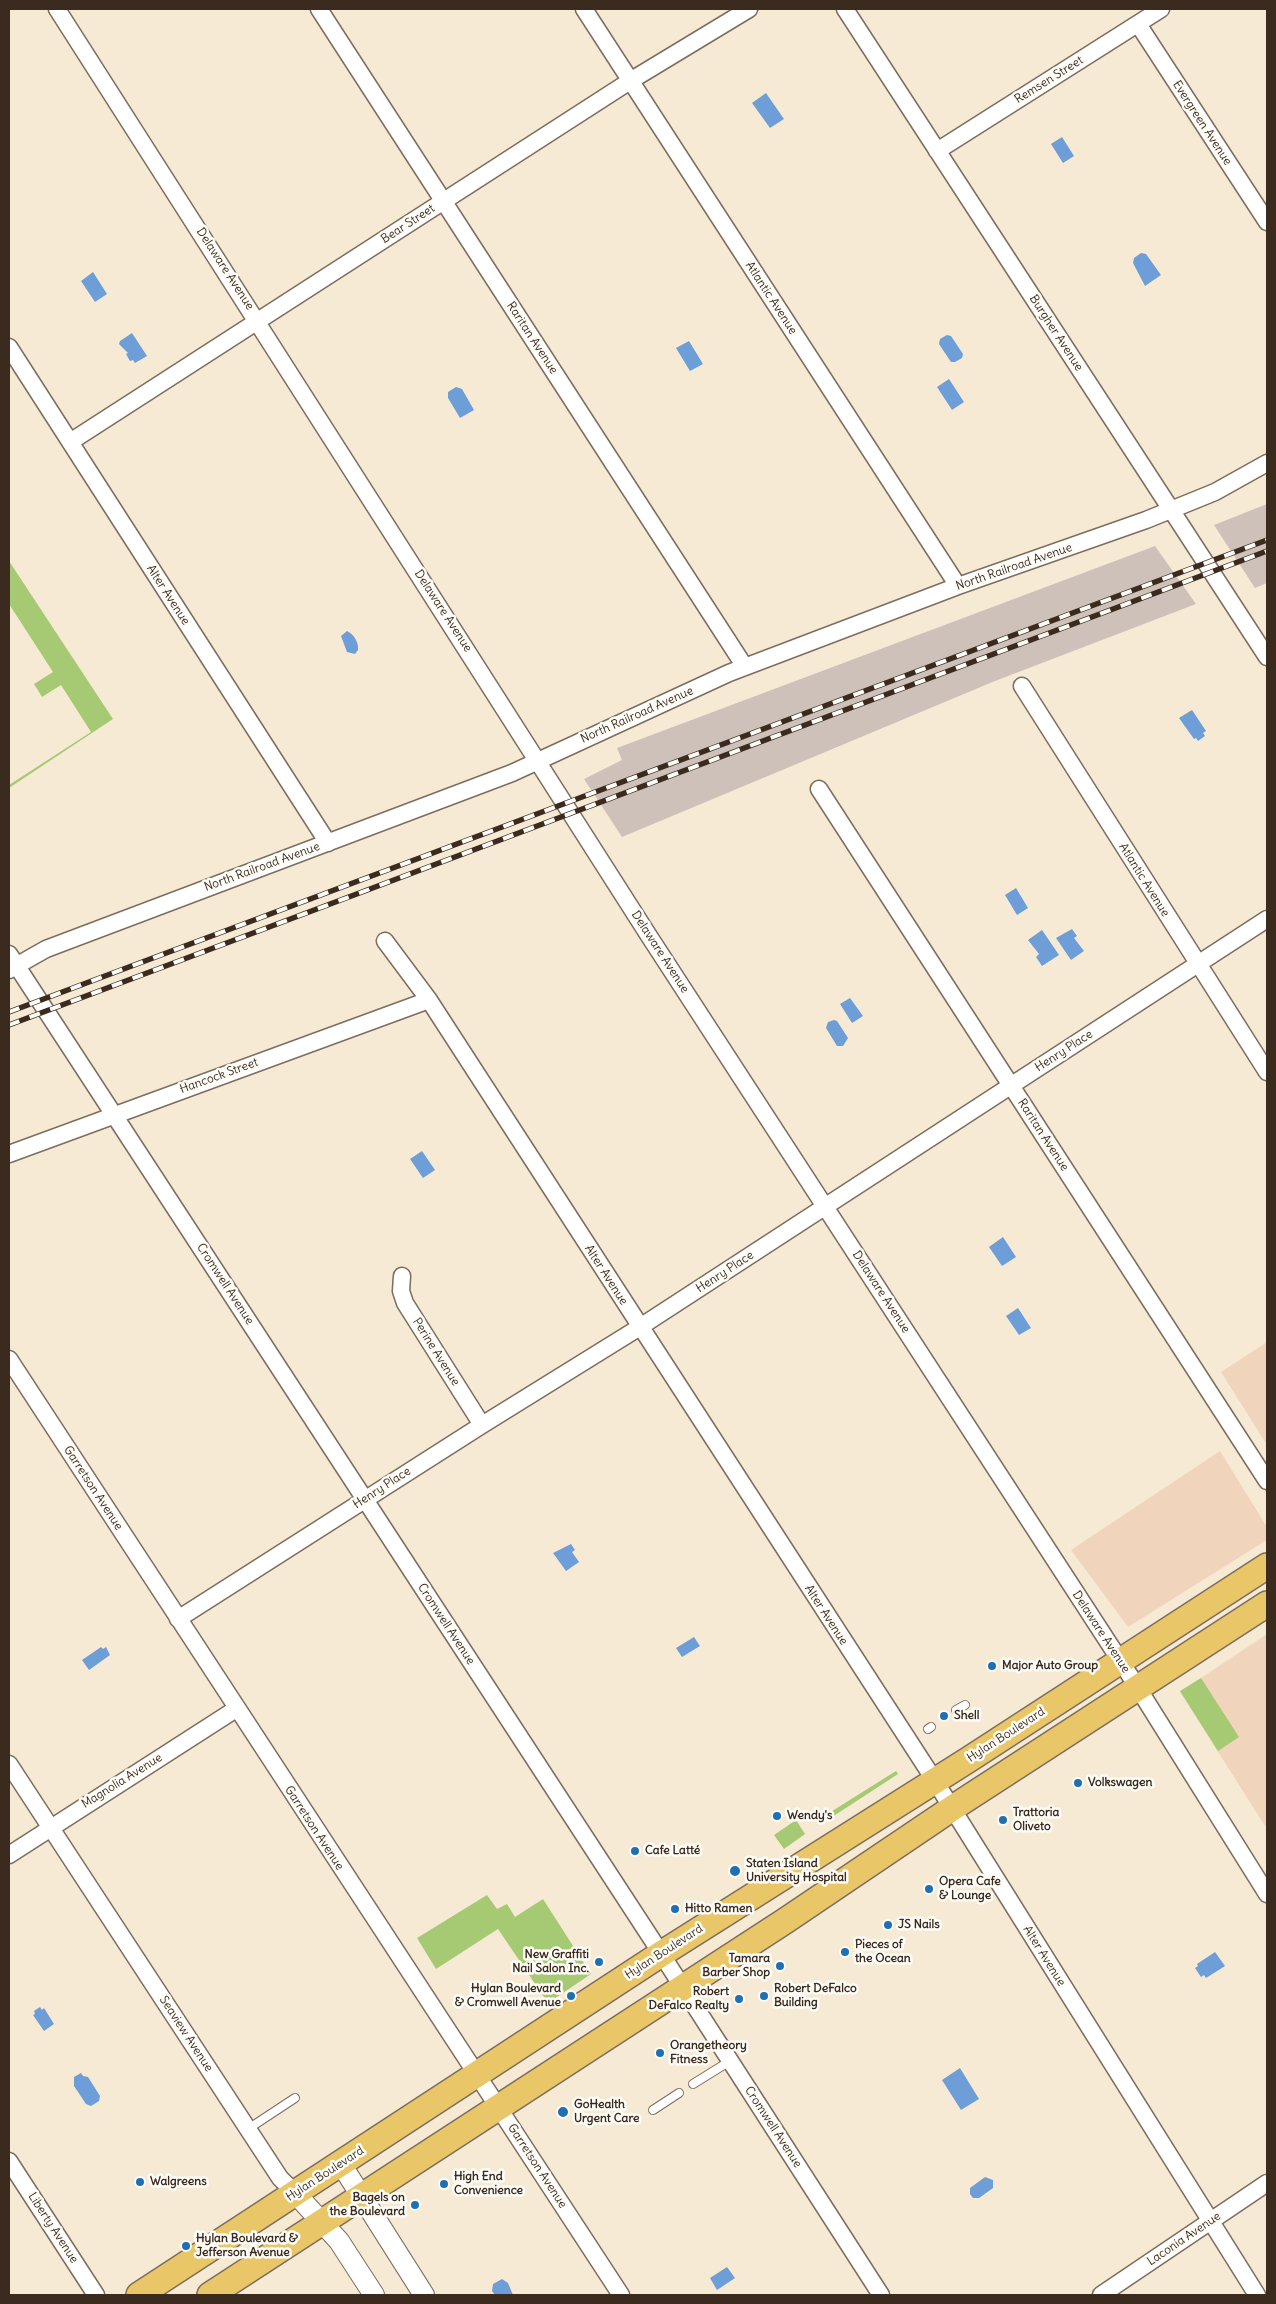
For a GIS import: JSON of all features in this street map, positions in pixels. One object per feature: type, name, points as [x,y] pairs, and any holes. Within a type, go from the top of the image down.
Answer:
[{"type":"main road","name":"Hylan Boulevard","points":[[139,2295],[661,1954],[934,1781],[1267,1566]]},
{"type":"main road","points":[[210,2295],[683,1988],[951,1809],[1267,1604]]},
{"type":"street","name":"Delaware Avenue","points":[[57,9],[825,1207],[1138,1688],[1267,1894]]},
{"type":"street","name":"Raritan Avenue","points":[[319,9],[745,668]]},
{"type":"street","name":"Atlantic Avenue","points":[[584,9],[958,586]]},
{"type":"street","name":"Bear Street","points":[[70,442],[630,81],[749,9]]},
{"type":"street","name":"Burgher Avenue","points":[[845,9],[1267,657]]},
{"type":"street","name":"Remsen Street","points":[[936,151],[1161,9]]},
{"type":"street","name":"Evergreen Avenue","points":[[1138,24],[1262,203],[1267,222]]},
{"type":"street","name":"Alter Avenue","points":[[9,347],[328,843]]},
{"type":"street","name":"North Railroad Avenue","points":[[11,963],[506,775],[745,668],[958,586],[1171,510],[1215,492],[1267,464]]},
{"type":"street","name":"Atlantic Avenue","points":[[1022,686],[1267,1072]]},
{"type":"street","name":"Raritan Avenue","points":[[819,788],[1010,1086],[1219,1403],[1267,1481]]},
{"type":"street","name":"Henry Place","points":[[178,1619],[364,1499],[640,1327],[1267,919]]},
{"type":"street","name":"Alter Avenue","points":[[385,941],[429,1000],[934,1781],[1257,2295]]},
{"type":"street","name":"Cromwell Avenue","points":[[11,963],[114,1114],[881,2295]]},
{"type":"street","name":"Hancock Street","points":[[9,1154],[429,1000]]},
{"type":"street","name":"Perine Avenue","points":[[402,1276],[401,1291],[405,1303],[482,1425]]},
{"type":"street","name":"Garretson Avenue","points":[[9,1359],[621,2295]]},
{"type":"street","name":"Magnolia Avenue","points":[[9,1855],[236,1708]]},
{"type":"street","name":"Seaview Avenue","points":[[9,1764],[280,2178],[339,2240],[374,2295]]},
{"type":"street","name":"Liberty Avenue","points":[[9,2161],[96,2295]]},
{"type":"street","points":[[341,2164],[424,2295]]},
{"type":"street","name":"Laconia Avenue","points":[[1101,2295],[1267,2183]]},
{"type":"lane","points":[[956,1710],[965,1704]]},
{"type":"lane","points":[[693,2084],[730,2061]]},
{"type":"lane","points":[[654,2110],[679,2093]]},
{"type":"lane","points":[[248,2129],[295,2098]]},
{"type":"shaded area","points":[[1267,504],[1267,583],[1255,588],[1214,525]]},
{"type":"shaded area","points":[[1155,546],[1196,604],[995,681],[622,837],[584,779],[622,760],[617,748]]},
{"type":"shaded area","points":[[1267,1342],[1267,1445],[1221,1372]]},
{"type":"shaded area","points":[[1220,1451],[1267,1527],[1267,1540],[1128,1627],[1071,1550]]},
{"type":"shaded area","points":[[1267,1634],[1267,1829],[1180,1692]]},
{"type":"green space","points":[[9,561],[113,719],[9,788],[9,785],[91,732],[61,685],[42,697],[34,684],[53,672],[9,604]]},
{"type":"green space","points":[[1201,1678],[1239,1737],[1218,1751],[1180,1691]]},
{"type":"green space","points":[[896,1771],[898,1774],[829,1819],[829,1813]]},
{"type":"green space","points":[[796,1820],[805,1834],[784,1849],[774,1835]]},
{"type":"green space","points":[[487,1895],[497,1909],[507,1904],[515,1917],[543,1899],[591,1974],[548,2003],[498,1929],[436,1969],[417,1938]]},
{"type":"water","points":[[766,93],[784,119],[770,128],[752,103]]},
{"type":"water","points":[[1062,137],[1074,156],[1063,163],[1051,144]]},
{"type":"water","points":[[1141,253],[1146,254],[1161,275],[1145,286],[1133,263],[1134,258]]},
{"type":"water","points":[[93,272],[107,294],[95,302],[81,281]]},
{"type":"water","points":[[132,333],[147,356],[135,363],[133,360],[130,361],[126,354],[128,353],[119,344],[120,341]]},
{"type":"water","points":[[947,335],[951,336],[963,354],[962,358],[955,362],[951,362],[939,344],[940,339]]},
{"type":"water","points":[[689,341],[703,364],[690,371],[676,348]]},
{"type":"water","points":[[949,379],[964,402],[952,410],[937,387]]},
{"type":"water","points":[[456,387],[462,389],[474,410],[460,418],[448,398],[448,392]]},
{"type":"water","points":[[347,631],[354,636],[357,642],[358,650],[355,654],[347,652],[341,636]]},
{"type":"water","points":[[1192,710],[1206,731],[1203,733],[1205,736],[1198,741],[1196,738],[1194,739],[1179,718]]},
{"type":"water","points":[[1016,888],[1028,908],[1017,915],[1005,895]]},
{"type":"water","points":[[1072,929],[1077,936],[1074,938],[1084,951],[1071,960],[1056,938]]},
{"type":"water","points":[[1042,930],[1059,955],[1042,966],[1036,957],[1039,954],[1028,940]]},
{"type":"water","points":[[850,998],[863,1016],[852,1023],[840,1004]]},
{"type":"water","points":[[837,1021],[848,1038],[843,1046],[837,1046],[826,1028],[828,1022]]},
{"type":"water","points":[[422,1151],[435,1170],[423,1178],[410,1159]]},
{"type":"water","points":[[1003,1237],[1016,1257],[1002,1266],[989,1247]]},
{"type":"water","points":[[1018,1308],[1031,1328],[1019,1335],[1006,1316]]},
{"type":"water","points":[[571,1544],[575,1550],[572,1552],[579,1562],[566,1571],[553,1553]]},
{"type":"water","points":[[694,1637],[700,1646],[682,1657],[676,1648]]},
{"type":"water","points":[[101,1647],[103,1649],[106,1647],[110,1655],[89,1670],[82,1660]]},
{"type":"water","points":[[1215,1952],[1225,1966],[1206,1978],[1204,1975],[1201,1977],[1195,1968],[1198,1966],[1197,1964]]},
{"type":"water","points":[[40,2007],[42,2010],[44,2008],[54,2024],[44,2031],[33,2015],[35,2014],[34,2011]]},
{"type":"water","points":[[960,2068],[979,2099],[961,2110],[942,2080]]},
{"type":"water","points":[[81,2073],[83,2076],[88,2077],[100,2096],[99,2101],[91,2106],[86,2104],[74,2086],[74,2077]]},
{"type":"water","points":[[985,2177],[993,2180],[993,2188],[979,2198],[973,2198],[970,2194],[970,2188]]},
{"type":"water","points":[[727,2267],[735,2278],[717,2290],[710,2278]]},
{"type":"water","points":[[502,2279],[508,2283],[513,2295],[495,2295],[492,2291],[493,2284]]},
{"type":"railway","points":[[9,1012],[1267,540]]},
{"type":"railway","points":[[9,1025],[1267,551]]},
{"type":"place","name":"Major Auto Group","points":[[992,1666]]},
{"type":"place","name":"Shell","points":[[944,1716]]},
{"type":"place","name":"Volkswagen","points":[[1078,1783]]},
{"type":"place","name":"Wendy's","points":[[777,1816]]},
{"type":"place","name":"Trattoria Oliveto","points":[[1003,1820]]},
{"type":"place","name":"Cafe Latté","points":[[635,1851]]},
{"type":"place","name":"Staten Island University Hospital","points":[[735,1871]]},
{"type":"place","name":"Opera Cafe & Lounge","points":[[929,1889]]},
{"type":"place","name":"Hitto Ramen","points":[[675,1909]]},
{"type":"place","name":"JS Nails","points":[[888,1925]]},
{"type":"place","name":"Pieces of the Ocean","points":[[845,1952]]},
{"type":"place","name":"New Graffiti Nail Salon Inc.","points":[[599,1962]]},
{"type":"place","name":"Tamara Barber Shop","points":[[780,1966]]},
{"type":"place","name":"Hylan Boulevard & Cromwell Avenue","points":[[571,1996]]},
{"type":"place","name":"Robert DeFalco Building","points":[[764,1996]]},
{"type":"place","name":"Robert DeFalco Realty","points":[[739,1999]]},
{"type":"place","name":"Orangetheory Fitness","points":[[660,2053]]},
{"type":"place","name":"GoHealth Urgent Care","points":[[563,2112]]},
{"type":"place","name":"Walgreens","points":[[140,2182]]},
{"type":"place","name":"High End Convenience","points":[[444,2184]]},
{"type":"place","name":"Bagels on the Boulevard","points":[[415,2205]]},
{"type":"place","name":"Hylan Boulevard & Jefferson Avenue","points":[[186,2246]]}]
